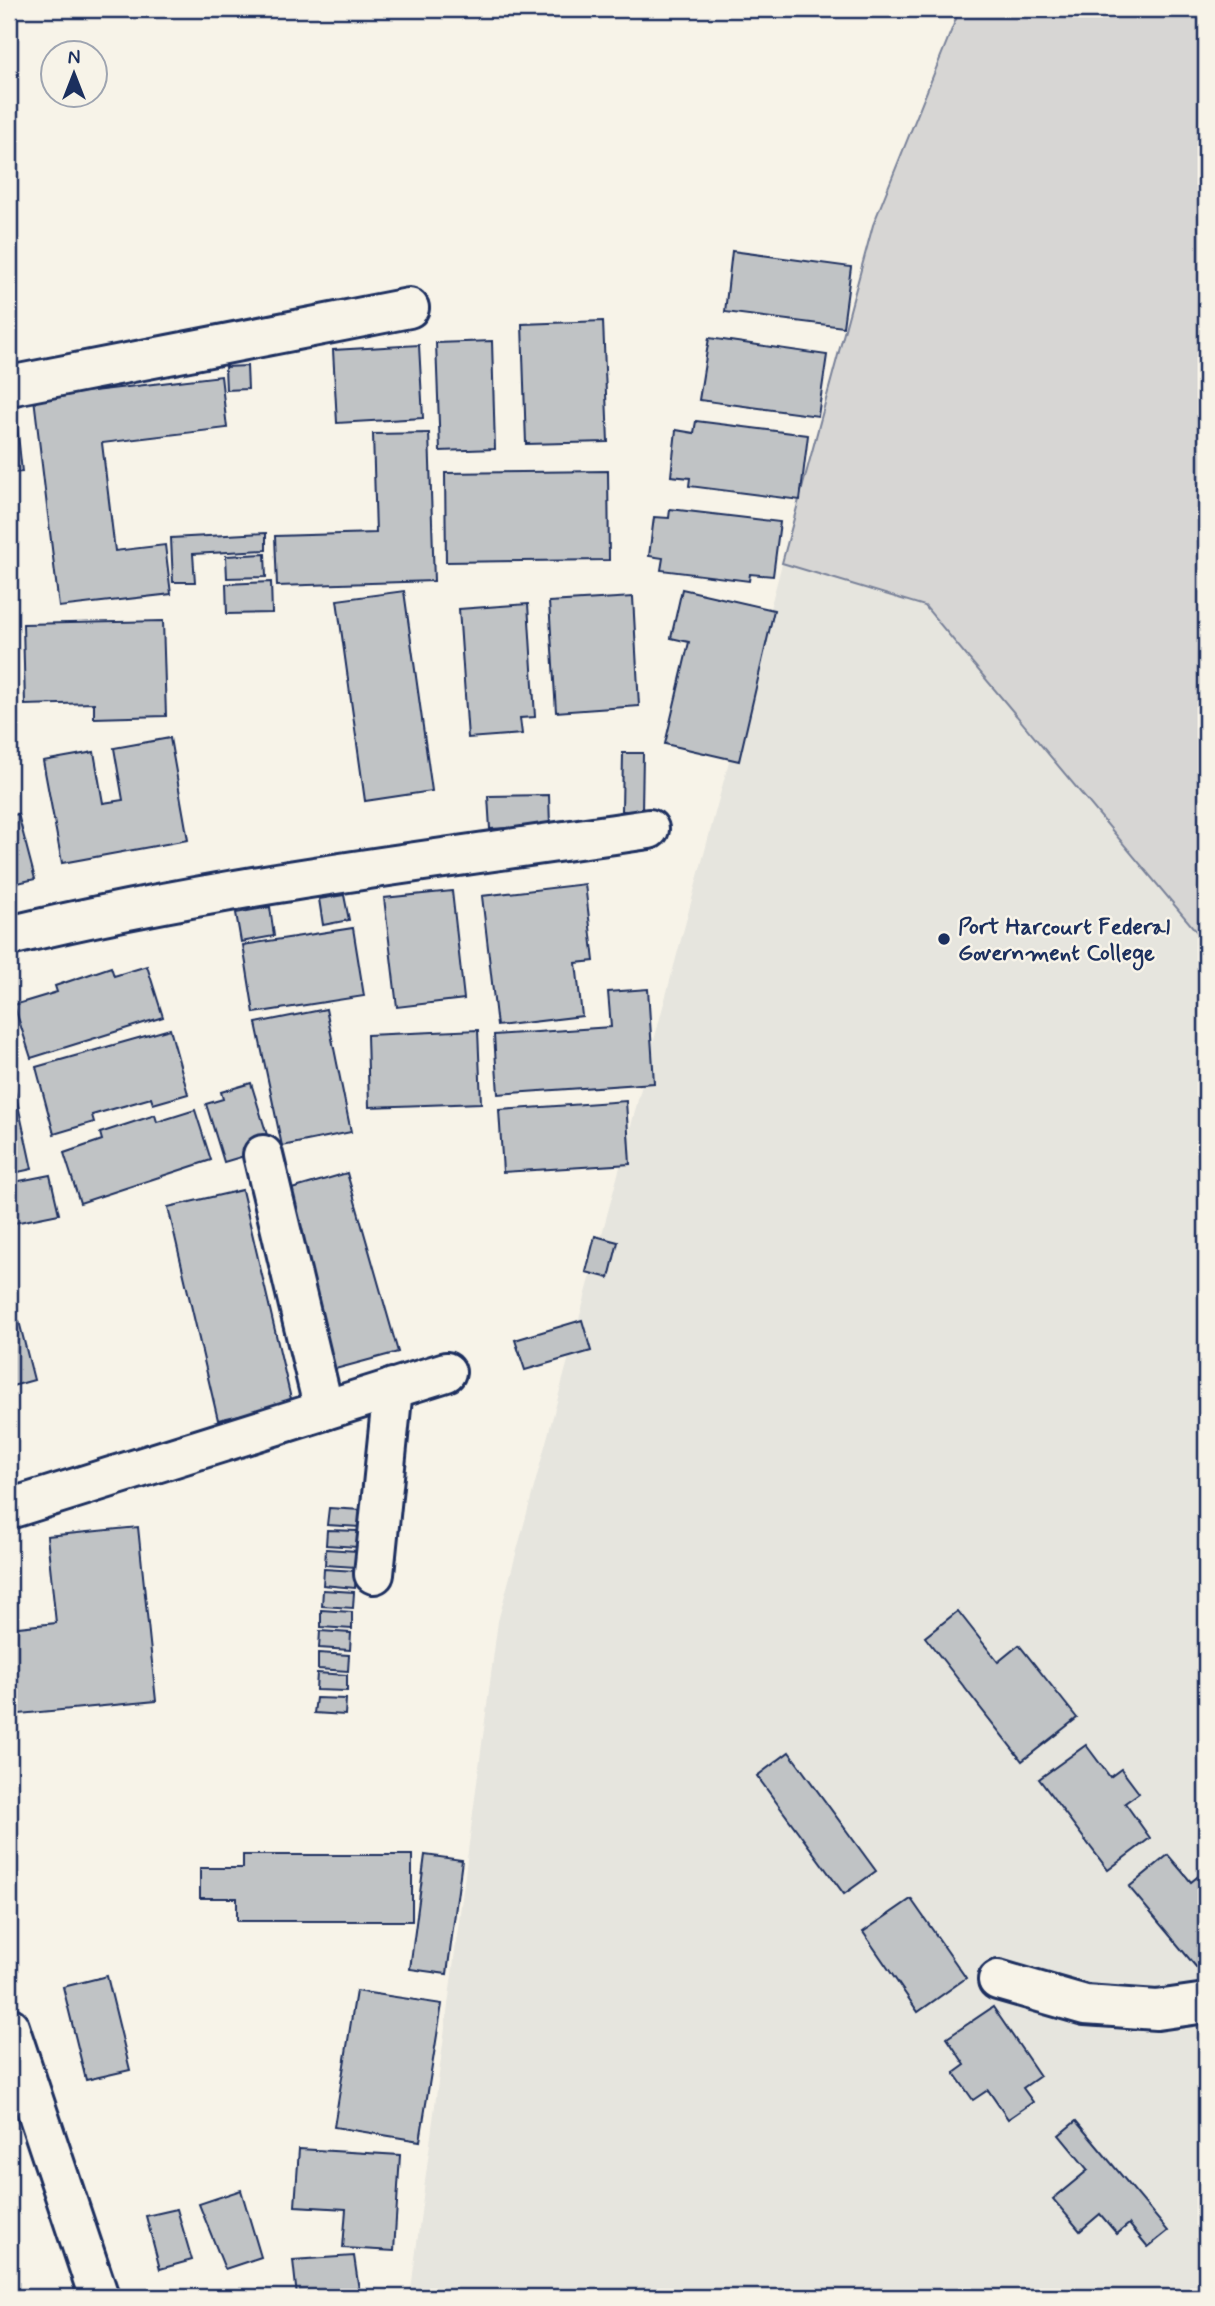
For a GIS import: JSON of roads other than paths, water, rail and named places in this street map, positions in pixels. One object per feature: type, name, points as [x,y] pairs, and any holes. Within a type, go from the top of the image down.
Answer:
[{"type":"street","points":[[9,386],[409,308]]},
{"type":"street","points":[[9,936],[85,918],[267,885],[649,829]]},
{"type":"street","points":[[263,1155],[324,1410]]},
{"type":"street","points":[[9,1508],[446,1372]]},
{"type":"street","points":[[374,1574],[393,1388]]},
{"type":"street","points":[[998,1980],[1086,2005],[1157,2010],[1206,2003]]},
{"type":"street","points":[[9,2027],[99,2297]]},
{"type":"place","name":"Port Harcourt Federal Government College","points":[[944,939]]}]
